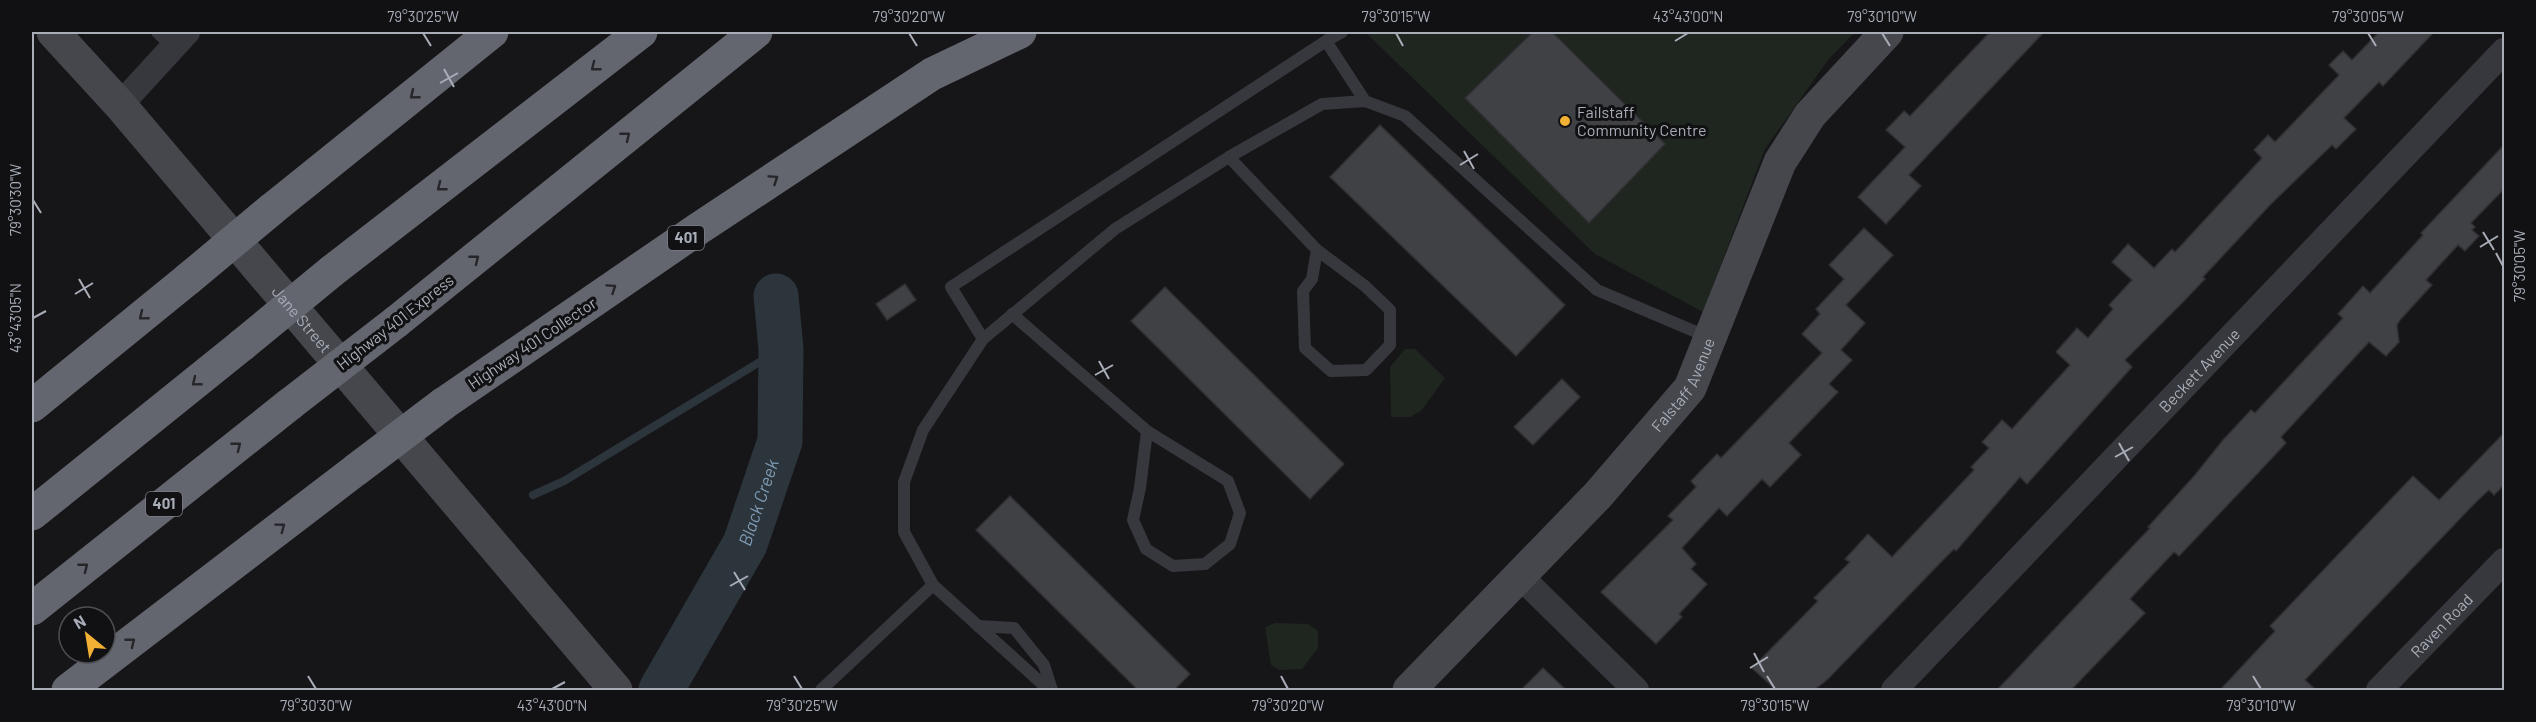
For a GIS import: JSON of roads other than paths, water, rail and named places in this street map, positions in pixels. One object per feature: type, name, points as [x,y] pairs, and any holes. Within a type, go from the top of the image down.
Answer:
[{"type":"highway","points":[[32,406],[492,32]]},
{"type":"highway","points":[[32,514],[332,271],[641,32]]},
{"type":"highway","points":[[932,74],[985,32]]},
{"type":"highway","name":"Highway 401 Collector","points":[[68,690],[443,404],[698,229],[932,74],[1020,32]]},
{"type":"highway","name":"Highway 401 Express","points":[[32,609],[396,322],[755,33]]},
{"type":"main road","name":"Jane Street","points":[[53,32],[120,105],[616,690]]},
{"type":"main road","name":"Falstaff Avenue","points":[[1409,690],[1598,495],[1690,388],[1780,162],[1810,115],[1887,32]]},
{"type":"street","points":[[120,105],[172,37]]},
{"type":"street","name":"Beckett Avenue","points":[[1894,690],[2505,51]]},
{"type":"street","name":"Raven Road","points":[[2379,690],[2505,561]]},
{"type":"street","points":[[1521,577],[1636,690]]},
{"type":"lane","points":[[982,339],[951,287],[1342,32]]},
{"type":"lane","points":[[1326,41],[1365,101]]},
{"type":"lane","points":[[1050,690],[933,585],[904,532],[904,482],[923,430],[982,339],[1115,229],[1229,157],[1322,104],[1365,101],[1405,116],[1597,290],[1710,338]]},
{"type":"lane","points":[[1229,157],[1317,250],[1365,286],[1390,310],[1390,345],[1366,370],[1331,371],[1305,348],[1303,291],[1312,279],[1317,250]]},
{"type":"lane","points":[[1012,314],[1146,430],[1228,481],[1240,513],[1230,544],[1205,564],[1173,566],[1146,549],[1133,520],[1140,488],[1146,430]]},
{"type":"lane","points":[[821,690],[933,585]]},
{"type":"lane","points":[[978,626],[1014,628],[1044,665],[1050,690]]},
{"type":"waterway","name":"Black Creek","points":[[661,690],[745,544],[780,441],[781,349],[776,296]]},
{"type":"waterway","points":[[533,495],[564,481],[781,349]]},
{"type":"place","name":"Failstaff Community Centre","points":[[1565,121]]}]
